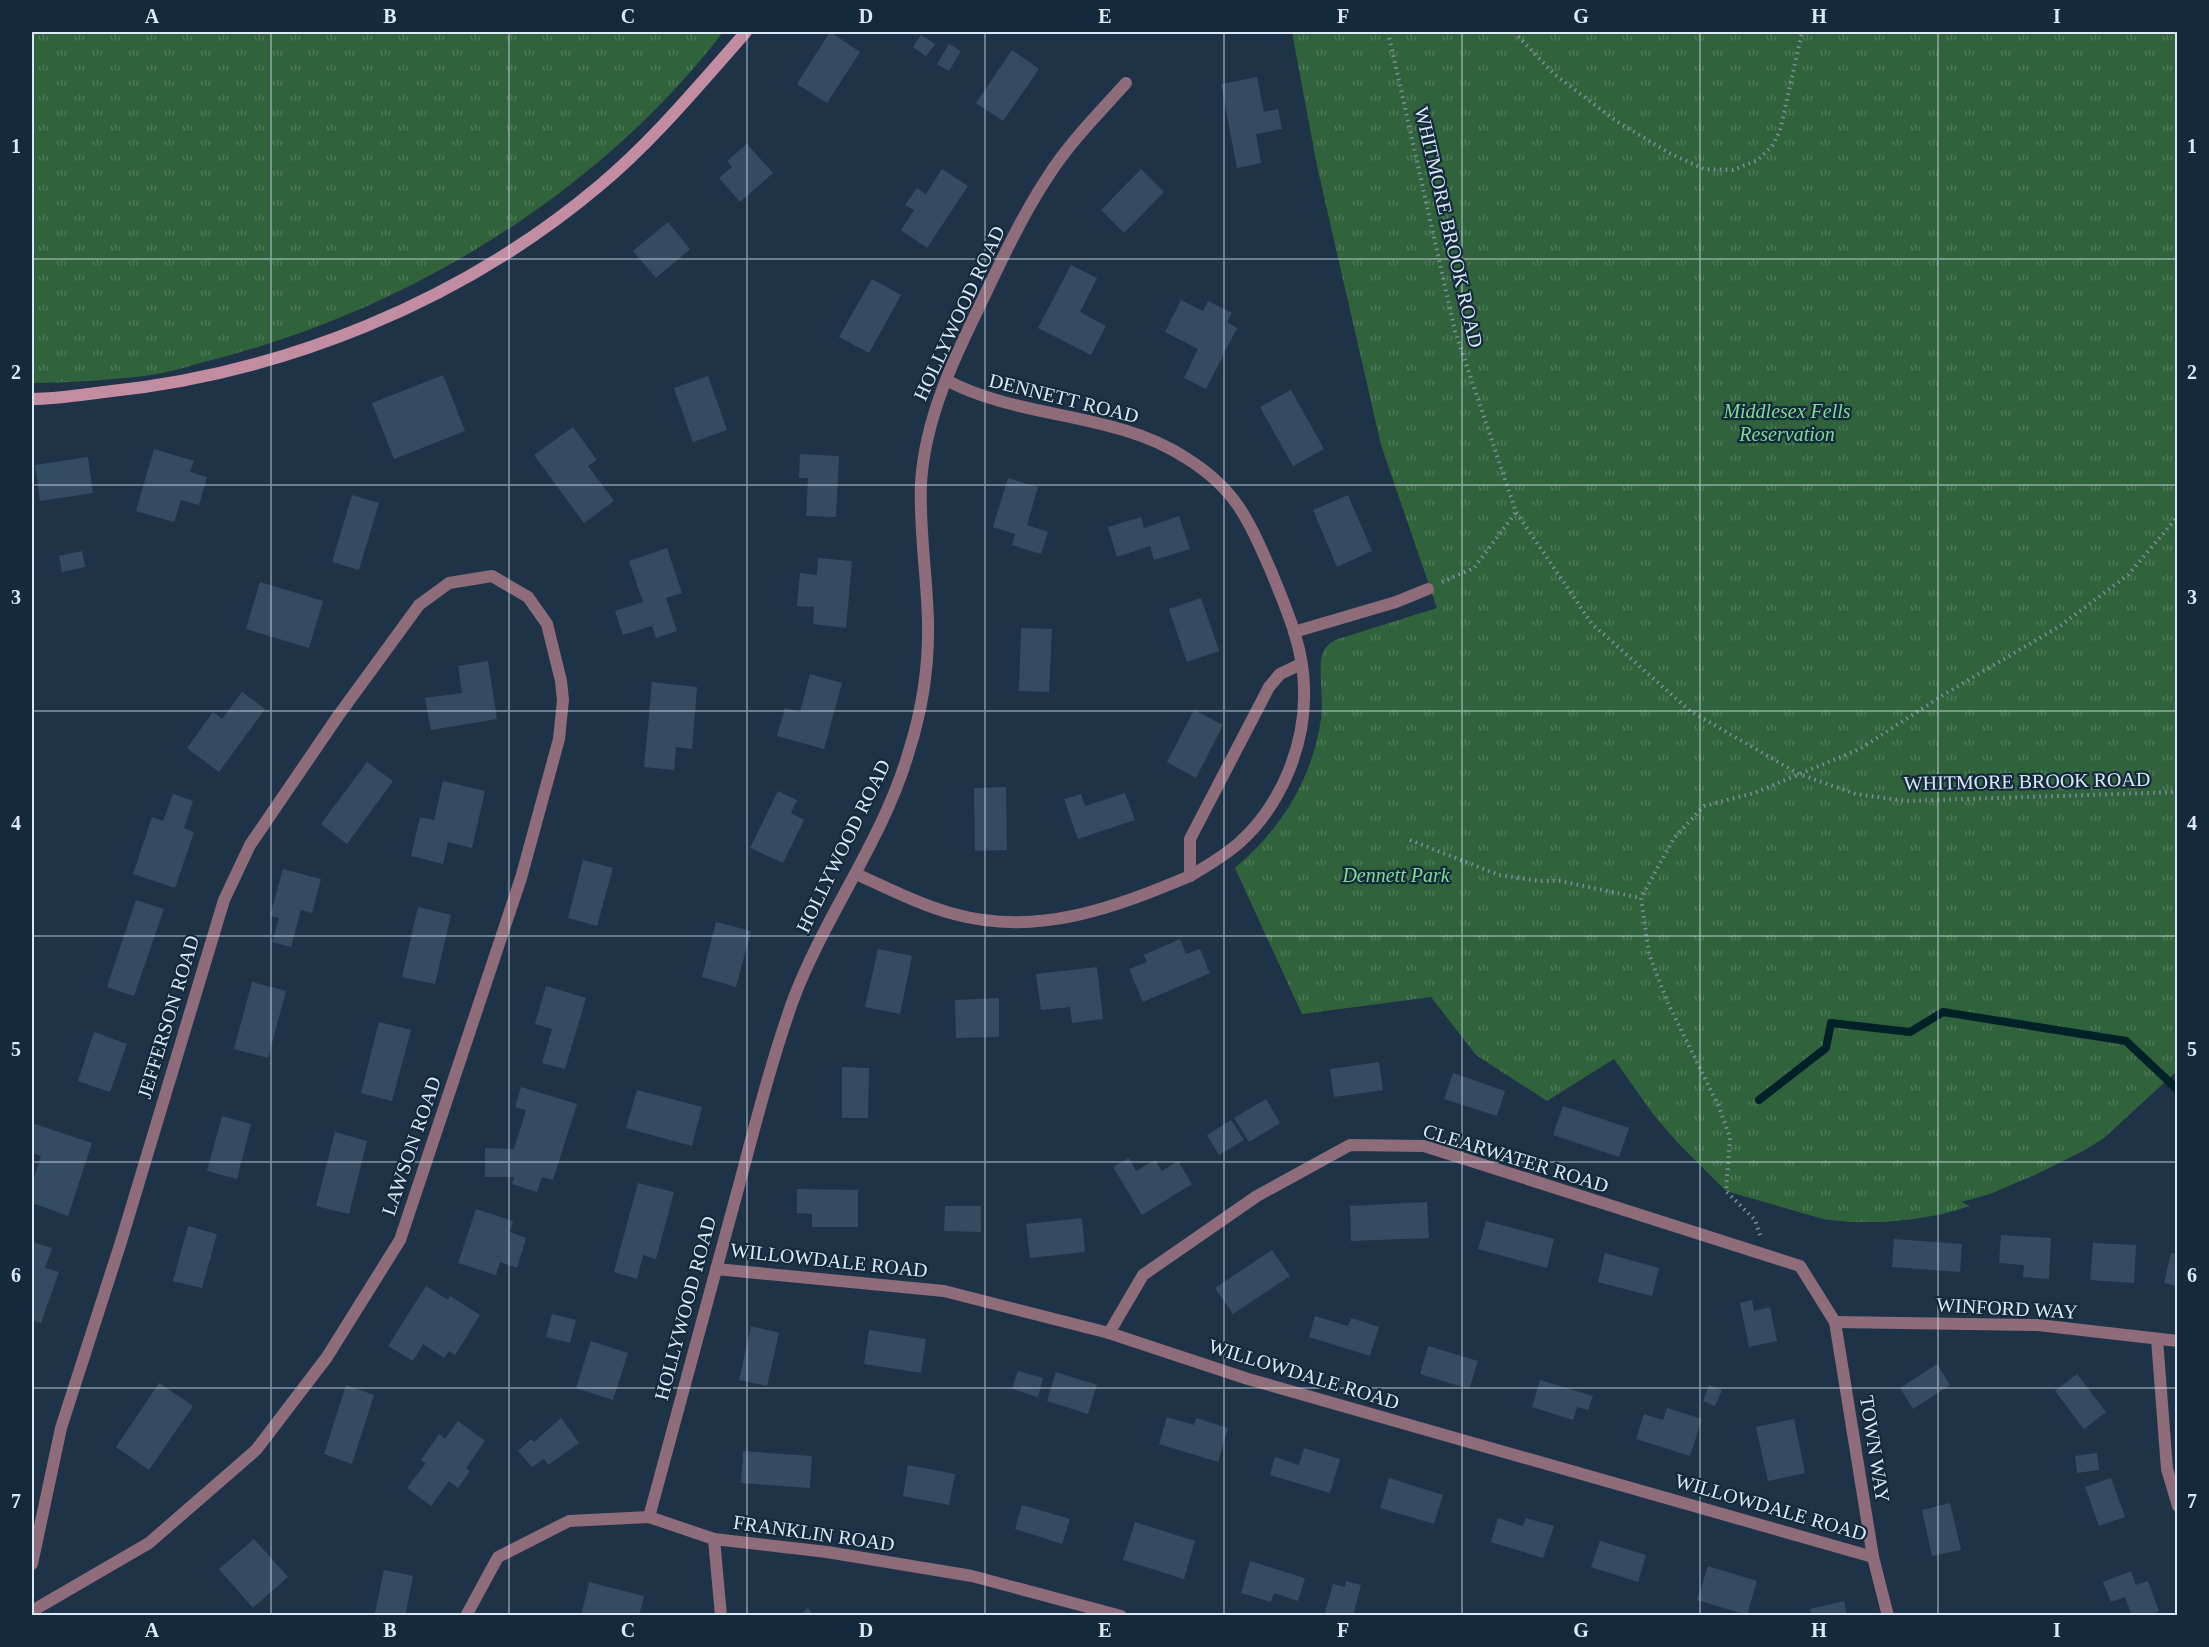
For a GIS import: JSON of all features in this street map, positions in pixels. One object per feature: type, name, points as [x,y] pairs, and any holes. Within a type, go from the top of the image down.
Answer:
[{"type":"main road","points":[[32,399],[156,387],[266,362],[357,331],[449,286],[528,240],[600,186],[669,118],[746,32]]},
{"type":"street","name":"HOLLYWOOD ROAD","points":[[649,1517],[765,1092],[794,1001],[830,919],[856,874],[909,754],[926,670],[928,623],[922,542],[922,469],[933,419],[946,380],[996,272],[1047,177],[1078,136],[1126,83]]},
{"type":"street","name":"DENNETT ROAD","points":[[856,874],[953,914],[996,922],[1024,923],[1076,917],[1190,876],[1207,867],[1240,842],[1265,813],[1281,787],[1291,765],[1302,723],[1305,688],[1294,632],[1269,566],[1241,508],[1223,486],[1200,466],[1184,456],[1134,435],[1104,424],[976,395],[946,380]]},
{"type":"street","name":"JEFFERSON ROAD","points":[[32,1564],[61,1428],[123,1234],[224,900],[250,845],[338,716],[419,605],[449,583],[492,576]]},
{"type":"street","name":"LAWSON ROAD","points":[[32,1611],[149,1543],[256,1450],[327,1358],[400,1240],[521,878],[559,739],[563,700],[561,681],[547,624],[528,597],[492,576]]},
{"type":"street","points":[[1294,632],[1396,602],[1428,589]]},
{"type":"street","points":[[1190,876],[1190,838],[1269,687],[1280,674],[1301,664]]},
{"type":"street","name":"CLEARWATER ROAD","points":[[1109,1333],[1143,1275],[1257,1196],[1350,1145],[1424,1146],[1800,1266],[1835,1322]]},
{"type":"street","name":"WILLOWDALE ROAD","points":[[716,1269],[944,1291],[1109,1333],[1301,1394],[1873,1557]]},
{"type":"street","name":"WINFORD WAY","points":[[1835,1322],[2038,1325],[2178,1341]]},
{"type":"street","name":"TOWN WAY","points":[[1835,1322],[1873,1557],[1888,1616]]},
{"type":"street","points":[[2157,1339],[2167,1468],[2178,1506]]},
{"type":"street","name":"FRANKLIN ROAD","points":[[466,1616],[498,1557],[507,1552],[569,1521],[649,1517],[714,1539],[827,1552],[972,1576],[1121,1616]]},
{"type":"street","points":[[714,1539],[721,1616]]},
{"type":"path","name":"WHITMORE BROOK ROAD","points":[[1388,32],[1455,331],[1516,512],[1592,624],[1690,711],[1799,774],[1856,794],[1906,801],[2178,792]]},
{"type":"path","points":[[1514,32],[1554,74],[1616,121],[1671,154],[1704,170],[1733,170],[1758,160],[1772,146],[1780,131],[1802,32]]},
{"type":"path","points":[[1428,589],[1474,568],[1516,512]]},
{"type":"path","points":[[1768,1256],[1755,1220],[1726,1191],[1730,1138],[1719,1107],[1667,1001],[1650,954],[1641,898],[1674,838],[1704,806],[1754,793],[1860,749],[1943,695],[2060,626],[2128,575],[2178,516]]},
{"type":"path","points":[[1410,840],[1499,874],[1560,881],[1641,898]]},
{"type":"green space","points":[[32,32],[723,32],[675,89],[621,142],[562,191],[500,235],[434,273],[365,307],[295,335],[184,368],[154,375],[32,383]]},
{"type":"green space","name":"Middlesex Fells Reservation","points":[[1292,32],[2177,32],[2177,1071],[2104,1138],[2037,1174],[1990,1194],[1961,1202],[1970,1206],[1943,1214],[1884,1222],[1823,1219],[1726,1191],[1677,1142],[1653,1114],[1614,1059],[1547,1101],[1476,1055],[1431,997],[1302,1014],[1235,868],[1267,837],[1292,802],[1302,783],[1317,741],[1321,719],[1321,661],[1326,647],[1338,639],[1437,608],[1381,445],[1317,166]]},
{"type":"building","points":[[830,32],[860,52],[827,103],[797,84]]},
{"type":"building","points":[[921,35],[935,44],[926,56],[913,47]]},
{"type":"building","points":[[949,44],[961,51],[949,71],[937,64]]},
{"type":"building","points":[[1012,50],[1039,69],[1003,121],[976,103]]},
{"type":"building","points":[[1257,77],[1264,112],[1278,109],[1282,129],[1256,134],[1261,163],[1237,168],[1221,84]]},
{"type":"building","points":[[747,144],[773,173],[740,202],[719,178],[732,167],[727,161]]},
{"type":"building","points":[[942,169],[968,186],[927,248],[901,230],[914,210],[905,205],[917,188],[926,194]]},
{"type":"building","points":[[1141,169],[1164,192],[1124,233],[1101,210]]},
{"type":"building","points":[[668,222],[690,249],[656,278],[633,251]]},
{"type":"building","points":[[1071,265],[1097,278],[1080,312],[1106,326],[1091,355],[1038,328]]},
{"type":"building","points":[[872,279],[901,295],[869,353],[839,337]]},
{"type":"building","points":[[1181,300],[1203,311],[1208,301],[1232,313],[1227,322],[1237,328],[1206,389],[1184,378],[1198,349],[1165,332]]},
{"type":"building","points":[[443,375],[465,431],[394,459],[372,403]]},
{"type":"building","points":[[708,376],[727,430],[693,442],[674,388]]},
{"type":"building","points":[[1291,390],[1324,449],[1293,466],[1260,407]]},
{"type":"building","points":[[573,427],[597,460],[588,466],[614,501],[584,523],[534,455]]},
{"type":"building","points":[[154,449],[194,461],[190,472],[207,477],[199,505],[181,500],[174,522],[136,511]]},
{"type":"building","points":[[800,454],[839,456],[836,517],[806,516],[808,478],[799,478]]},
{"type":"building","points":[[88,457],[93,493],[40,501],[35,465]]},
{"type":"building","points":[[1008,478],[1038,487],[1027,525],[1048,532],[1041,554],[1012,545],[1015,534],[993,527]]},
{"type":"building","points":[[352,495],[379,503],[359,570],[332,562]]},
{"type":"building","points":[[1348,495],[1372,551],[1337,567],[1313,510]]},
{"type":"building","points":[[1179,516],[1190,549],[1154,560],[1150,546],[1117,557],[1108,527],[1141,517],[1144,528]]},
{"type":"building","points":[[667,548],[682,593],[666,598],[677,631],[656,638],[652,626],[623,635],[615,611],[643,602],[629,561]]},
{"type":"building","points":[[82,551],[85,567],[62,572],[59,556]]},
{"type":"building","points":[[818,558],[852,561],[846,628],[813,624],[814,607],[797,606],[800,573],[817,575]]},
{"type":"building","points":[[260,582],[323,601],[309,648],[246,629]]},
{"type":"building","points":[[1201,598],[1219,651],[1187,662],[1169,609]]},
{"type":"building","points":[[1021,628],[1052,629],[1049,692],[1019,691]]},
{"type":"building","points":[[488,661],[497,719],[431,730],[425,698],[462,693],[458,666]]},
{"type":"building","points":[[810,674],[842,683],[824,749],[777,736],[785,708],[800,712]]},
{"type":"building","points":[[652,682],[697,687],[692,749],[676,747],[674,770],[644,767]]},
{"type":"building","points":[[242,692],[265,709],[219,772],[187,748],[213,712],[222,719]]},
{"type":"building","points":[[1194,710],[1223,725],[1196,778],[1167,762]]},
{"type":"building","points":[[367,762],[393,781],[347,844],[321,824]]},
{"type":"building","points":[[443,781],[485,791],[472,848],[448,842],[443,864],[411,856],[420,817],[434,820]]},
{"type":"building","points":[[1006,787],[1007,850],[975,851],[974,788]]},
{"type":"building","points":[[778,791],[797,800],[791,813],[804,820],[783,863],[750,848]]},
{"type":"building","points":[[1125,793],[1135,820],[1078,839],[1064,799],[1081,794],[1085,806]]},
{"type":"building","points":[[173,794],[193,801],[184,828],[194,832],[175,888],[133,874],[152,817],[163,821]]},
{"type":"building","points":[[583,860],[613,868],[597,926],[568,918]]},
{"type":"building","points":[[283,869],[321,879],[312,913],[301,910],[291,947],[272,942],[279,918],[270,916]]},
{"type":"building","points":[[136,900],[164,909],[134,996],[107,987]]},
{"type":"building","points":[[418,907],[451,915],[435,984],[402,977]]},
{"type":"building","points":[[716,922],[751,931],[736,987],[702,977]]},
{"type":"building","points":[[1180,939],[1186,954],[1200,949],[1210,973],[1143,1002],[1129,969],[1147,962],[1144,955]]},
{"type":"building","points":[[878,949],[912,956],[900,1014],[865,1007]]},
{"type":"building","points":[[1097,967],[1103,1019],[1072,1023],[1070,1007],[1041,1010],[1036,974]]},
{"type":"building","points":[[252,982],[286,991],[268,1058],[234,1049]]},
{"type":"building","points":[[546,986],[586,998],[565,1069],[542,1063],[552,1029],[535,1024]]},
{"type":"building","points":[[999,998],[999,1037],[956,1038],[955,1000]]},
{"type":"building","points":[[379,1022],[411,1030],[392,1101],[361,1093]]},
{"type":"building","points":[[94,1032],[127,1044],[110,1092],[78,1081]]},
{"type":"building","points":[[1379,1062],[1383,1090],[1334,1097],[1330,1069]]},
{"type":"building","points":[[842,1067],[869,1068],[868,1118],[842,1118]]},
{"type":"building","points":[[1453,1073],[1505,1091],[1497,1116],[1444,1099]]},
{"type":"building","points":[[521,1087],[577,1104],[553,1180],[542,1177],[537,1192],[512,1184],[514,1177],[485,1177],[485,1148],[514,1149],[526,1110],[515,1107]]},
{"type":"building","points":[[637,1090],[702,1107],[692,1146],[626,1128]]},
{"type":"building","points":[[1266,1099],[1280,1123],[1249,1142],[1234,1118]]},
{"type":"building","points":[[1563,1106],[1629,1128],[1619,1157],[1553,1135]]},
{"type":"building","points":[[222,1116],[251,1124],[237,1179],[207,1171]]},
{"type":"building","points":[[1231,1120],[1244,1140],[1219,1155],[1207,1135]]},
{"type":"building","points":[[32,1123],[92,1143],[68,1216],[32,1203],[32,1184],[41,1156],[32,1153]]},
{"type":"building","points":[[335,1132],[367,1141],[349,1214],[316,1206]]},
{"type":"building","points":[[1129,1158],[1136,1171],[1155,1160],[1162,1171],[1178,1161],[1192,1184],[1142,1215],[1113,1167]]},
{"type":"building","points":[[638,1183],[674,1192],[656,1259],[643,1255],[637,1279],[614,1272]]},
{"type":"building","points":[[797,1189],[858,1190],[858,1227],[812,1227],[812,1214],[797,1213]]},
{"type":"building","points":[[1427,1202],[1429,1238],[1351,1241],[1350,1206]]},
{"type":"building","points":[[945,1206],[981,1206],[981,1232],[944,1231]]},
{"type":"building","points":[[476,1209],[513,1221],[510,1232],[526,1238],[517,1268],[500,1262],[496,1275],[458,1263]]},
{"type":"building","points":[[1082,1218],[1085,1252],[1030,1258],[1026,1224]]},
{"type":"building","points":[[1486,1221],[1554,1239],[1547,1268],[1478,1249]]},
{"type":"building","points":[[188,1226],[217,1234],[202,1288],[173,1281]]},
{"type":"building","points":[[2001,1235],[2051,1238],[2049,1279],[2023,1277],[2024,1265],[1999,1263]]},
{"type":"building","points":[[1894,1239],[1962,1244],[1960,1272],[1892,1267]]},
{"type":"building","points":[[32,1242],[52,1248],[45,1268],[59,1272],[41,1323],[32,1320]]},
{"type":"building","points":[[2093,1243],[2136,1245],[2134,1283],[2090,1280]]},
{"type":"building","points":[[1272,1250],[1290,1276],[1233,1314],[1215,1288]]},
{"type":"building","points":[[1605,1253],[1659,1268],[1652,1296],[1598,1282]]},
{"type":"building","points":[[2171,1253],[2178,1254],[2178,1286],[2164,1283]]},
{"type":"building","points":[[426,1286],[448,1300],[450,1296],[480,1315],[455,1355],[449,1351],[444,1358],[423,1344],[413,1361],[388,1346]]},
{"type":"building","points":[[1752,1300],[1754,1311],[1770,1307],[1777,1341],[1749,1347],[1740,1303]]},
{"type":"building","points":[[552,1314],[576,1320],[570,1343],[546,1337]]},
{"type":"building","points":[[1315,1316],[1348,1326],[1351,1318],[1379,1327],[1370,1356],[1309,1337]]},
{"type":"building","points":[[751,1326],[779,1333],[767,1386],[739,1380]]},
{"type":"building","points":[[869,1330],[926,1339],[921,1373],[864,1364]]},
{"type":"building","points":[[591,1341],[628,1353],[613,1400],[576,1388]]},
{"type":"building","points":[[1428,1346],[1478,1361],[1469,1389],[1420,1374]]},
{"type":"building","points":[[1937,1364],[1950,1385],[1913,1409],[1900,1388]]},
{"type":"building","points":[[1018,1371],[1043,1378],[1038,1397],[1012,1389]]},
{"type":"building","points":[[1056,1372],[1097,1385],[1088,1414],[1047,1401]]},
{"type":"building","points":[[2077,1374],[2106,1412],[2084,1429],[2055,1391]]},
{"type":"building","points":[[1540,1380],[1593,1396],[1588,1410],[1577,1407],[1573,1420],[1532,1407]]},
{"type":"building","points":[[159,1383],[193,1406],[149,1470],[116,1447]]},
{"type":"building","points":[[346,1385],[374,1395],[352,1464],[324,1454]]},
{"type":"building","points":[[1709,1385],[1722,1390],[1715,1406],[1703,1401]]},
{"type":"building","points":[[1667,1408],[1702,1419],[1690,1456],[1636,1439],[1644,1414],[1663,1420]]},
{"type":"building","points":[[1167,1417],[1194,1425],[1196,1418],[1228,1428],[1218,1462],[1159,1444]]},
{"type":"building","points":[[561,1418],[579,1443],[548,1465],[544,1459],[532,1467],[518,1451],[531,1439],[534,1442]]},
{"type":"building","points":[[1794,1419],[1805,1473],[1768,1481],[1756,1427]]},
{"type":"building","points":[[458,1421],[485,1441],[466,1468],[470,1471],[458,1488],[449,1481],[431,1506],[407,1488],[426,1463],[421,1460],[439,1434],[445,1439]]},
{"type":"building","points":[[1304,1448],[1340,1459],[1330,1493],[1270,1475],[1275,1457],[1299,1465]]},
{"type":"building","points":[[743,1451],[812,1456],[810,1488],[741,1483]]},
{"type":"building","points":[[2097,1453],[2099,1470],[2077,1473],[2075,1456]]},
{"type":"building","points":[[908,1465],[955,1474],[949,1505],[903,1496]]},
{"type":"building","points":[[1389,1478],[1443,1495],[1434,1524],[1380,1508]]},
{"type":"building","points":[[2111,1478],[2125,1517],[2099,1526],[2085,1487]]},
{"type":"building","points":[[1950,1503],[1961,1550],[1932,1556],[1922,1510]]},
{"type":"building","points":[[1022,1505],[1070,1519],[1062,1544],[1015,1529]]},
{"type":"building","points":[[1498,1518],[1523,1526],[1526,1518],[1554,1526],[1543,1558],[1491,1542]]},
{"type":"building","points":[[1135,1522],[1195,1541],[1184,1579],[1123,1560]]},
{"type":"building","points":[[254,1539],[288,1577],[253,1608],[219,1569]]},
{"type":"building","points":[[1600,1541],[1646,1555],[1638,1582],[1591,1567]]},
{"type":"building","points":[[1250,1561],[1305,1578],[1298,1601],[1274,1593],[1271,1602],[1241,1593]]},
{"type":"building","points":[[1708,1566],[1757,1581],[1747,1615],[1697,1600]]},
{"type":"building","points":[[384,1570],[413,1576],[405,1616],[375,1613]]},
{"type":"building","points":[[2131,1571],[2136,1585],[2148,1581],[2159,1611],[2146,1616],[2132,1616],[2125,1597],[2111,1602],[2103,1582]]},
{"type":"building","points":[[1346,1581],[1361,1585],[1353,1616],[1324,1616],[1333,1584],[1345,1587]]},
{"type":"building","points":[[589,1582],[644,1596],[639,1616],[581,1616]]},
{"type":"building","points":[[1844,1601],[1847,1616],[1812,1616],[1810,1609]]},
{"type":"building","points":[[808,1608],[814,1616],[799,1616]]},
{"type":"waterway","points":[[1759,1100],[1826,1048],[1831,1023],[1910,1032],[1943,1012],[2126,1041],[2178,1090]]},
{"type":"park label","name":"Dennett Park","points":[[1396,875]]}]
